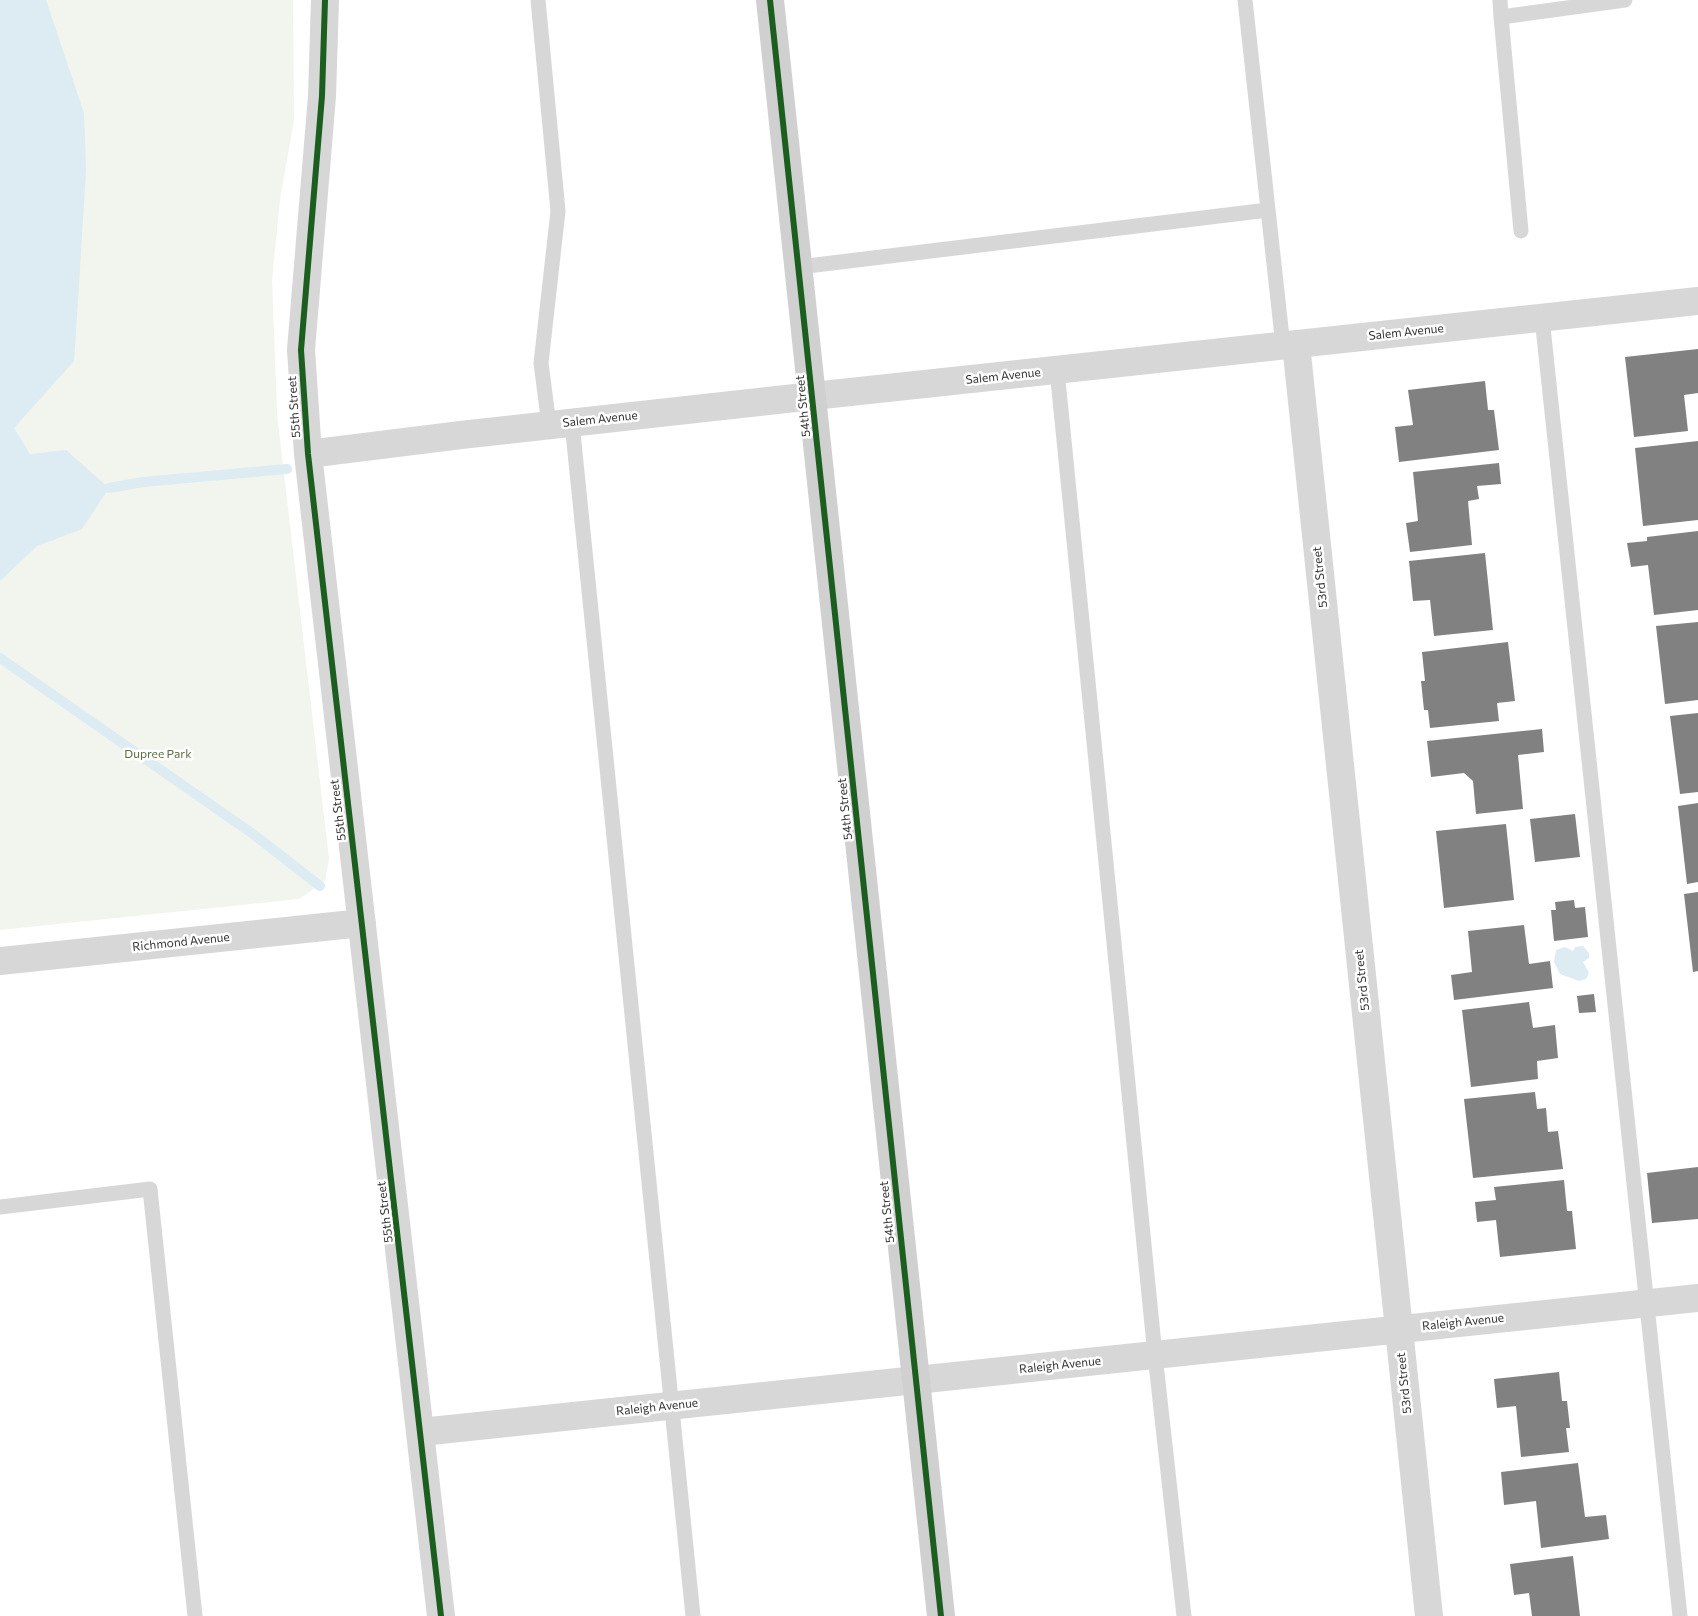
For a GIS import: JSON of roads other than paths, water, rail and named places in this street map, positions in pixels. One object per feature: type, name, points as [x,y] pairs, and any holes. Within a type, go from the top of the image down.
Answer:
[{"type":"street","name":"55th Street","points":[[325,0],[322,96],[310,218],[301,350],[308,454],[422,1432],[441,1616]]},
{"type":"street","name":"54th Street","points":[[770,0],[941,1616]]},
{"type":"street","name":"Salem Avenue","points":[[308,454],[813,396],[1698,301]]},
{"type":"street","name":"53rd Street","points":[[1289,345],[1429,1616]]},
{"type":"street","name":"Richmond Avenue","points":[[0,962],[362,923]]},
{"type":"street","name":"Raleigh Avenue","points":[[422,1432],[1698,1298]]},
{"type":"lane","points":[[538,0],[558,211],[541,363],[561,424],[693,1616]]},
{"type":"lane","points":[[1245,0],[1268,210],[1289,345]]},
{"type":"lane","points":[[1500,0],[1521,231]]},
{"type":"lane","points":[[1501,17],[1625,0]]},
{"type":"lane","points":[[799,267],[1268,210]]},
{"type":"lane","points":[[1542,318],[1645,1303],[1680,1616]]},
{"type":"lane","points":[[1057,370],[1184,1616]]},
{"type":"lane","points":[[0,1207],[150,1189],[195,1616]]},
{"type":"waterway","points":[[109,488],[143,482],[287,469]]},
{"type":"waterway","points":[[0,658],[253,834],[320,886]]},
{"type":"park label","name":"Dupree Park","points":[[158,754]]}]
